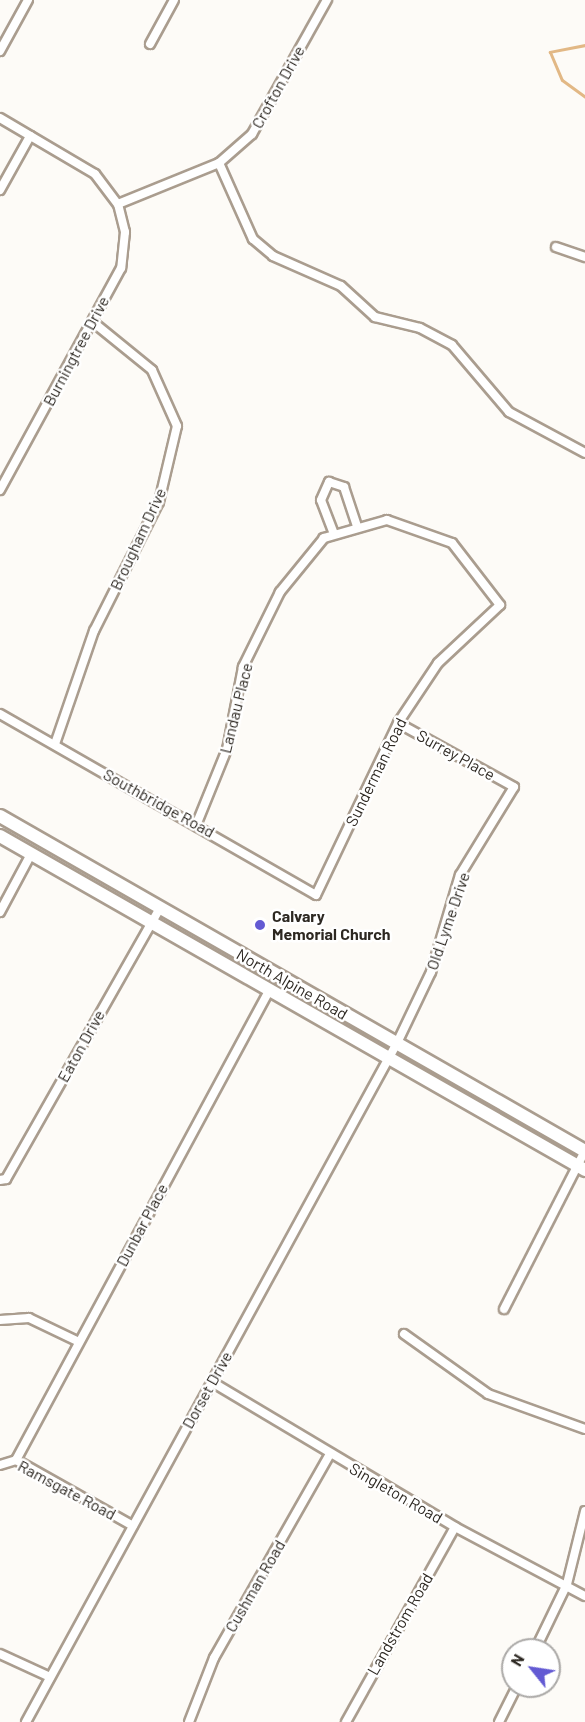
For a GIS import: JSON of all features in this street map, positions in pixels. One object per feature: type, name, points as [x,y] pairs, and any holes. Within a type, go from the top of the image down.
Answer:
[{"type":"main road","name":"North Alpine Road","points":[[0,816],[585,1151]]},
{"type":"main road","name":"North Alpine Road","points":[[0,836],[581,1168]]},
{"type":"street","points":[[0,51],[28,0]]},
{"type":"street","points":[[150,44],[174,0]]},
{"type":"street","name":"Crofton Drive","points":[[118,204],[219,163],[252,134],[327,0]]},
{"type":"street","points":[[0,118],[95,174],[118,204]]},
{"type":"street","points":[[0,190],[30,136]]},
{"type":"street","points":[[219,163],[253,239],[273,256],[341,286],[375,317],[420,328],[452,345],[509,412],[585,453]]},
{"type":"street","name":"Burningtree Drive","points":[[0,490],[121,268],[124,232],[118,204]]},
{"type":"street","points":[[556,247],[585,257]]},
{"type":"street","name":"Brougham Drive","points":[[55,744],[94,631],[159,502],[177,426],[152,370],[93,322]]},
{"type":"street","points":[[334,534],[321,500],[329,482],[344,487],[357,526]]},
{"type":"street","name":"Sunderman Road","points":[[316,895],[398,723],[438,663],[500,605],[452,543],[387,520],[357,526],[324,538]]},
{"type":"street","name":"Landau Place","points":[[196,823],[227,749],[243,667],[280,592],[324,538]]},
{"type":"street","name":"Southbridge Road","points":[[0,714],[196,823],[316,895]]},
{"type":"street","name":"Surrey Place","points":[[398,723],[514,787]]},
{"type":"street","name":"Old Lyme Drive","points":[[387,1058],[397,1043],[431,972],[460,875],[514,787]]},
{"type":"street","points":[[0,912],[31,854]]},
{"type":"street","name":"Eaton Drive","points":[[0,1180],[6,1179],[160,908]]},
{"type":"street","name":"Dunbar Place","points":[[16,1460],[269,990]]},
{"type":"street","name":"Dorset Drive","points":[[26,1722],[387,1058]]},
{"type":"street","points":[[504,1309],[581,1168],[585,1151]]},
{"type":"street","points":[[0,1320],[29,1318],[79,1342]]},
{"type":"street","points":[[404,1334],[488,1394],[585,1429]]},
{"type":"street","name":"Singleton Road","points":[[212,1382],[455,1527],[567,1584],[585,1596]]},
{"type":"street","name":"Cushman Road","points":[[189,1722],[214,1658],[330,1454]]},
{"type":"street","name":"Ramsgate Road","points":[[0,1465],[16,1460],[133,1526]]},
{"type":"street","points":[[541,1638],[567,1584],[585,1510]]},
{"type":"street","name":"Landstrom Road","points":[[346,1722],[455,1527]]},
{"type":"street","points":[[0,1654],[50,1677]]},
{"type":"street","points":[[499,1722],[511,1698]]},
{"type":"waterway","points":[[585,45],[550,52],[562,80],[585,97]]},
{"type":"place","name":"Calvary Memorial Church","points":[[260,925]]}]
